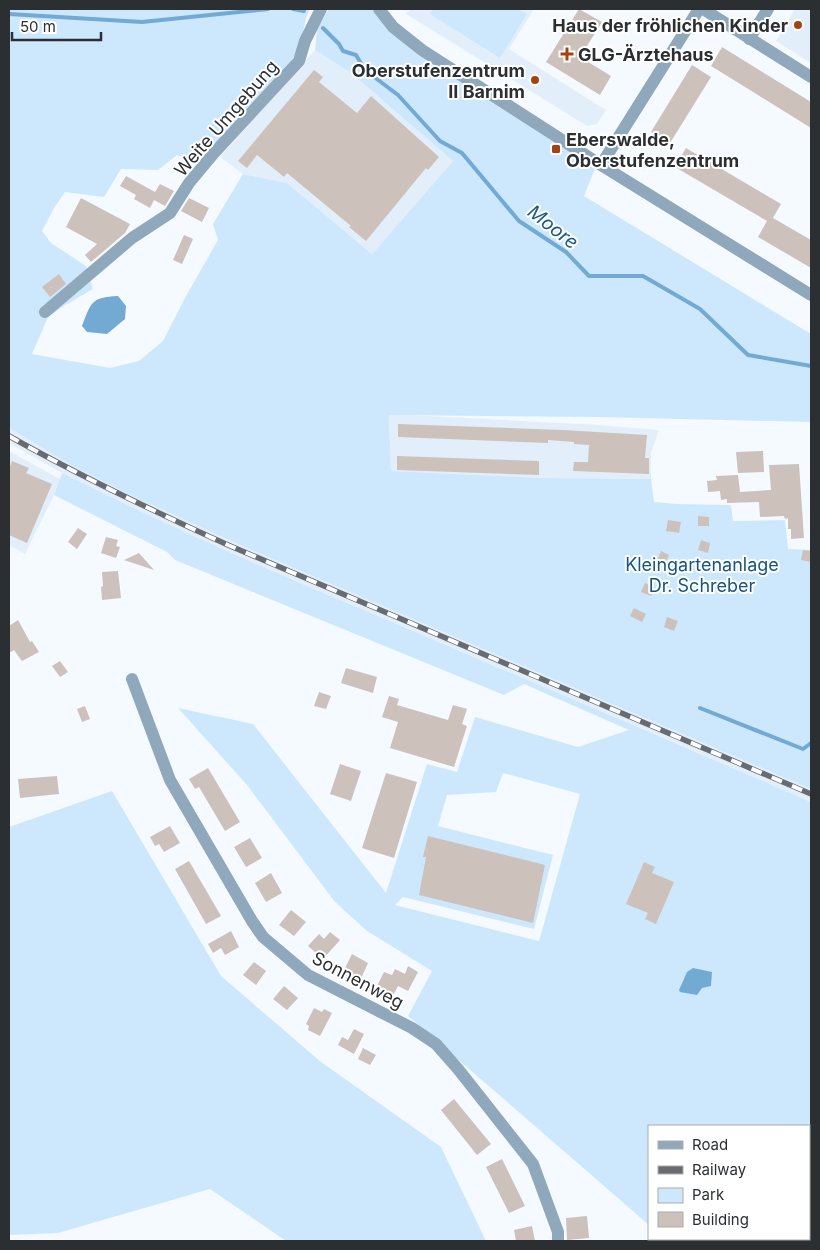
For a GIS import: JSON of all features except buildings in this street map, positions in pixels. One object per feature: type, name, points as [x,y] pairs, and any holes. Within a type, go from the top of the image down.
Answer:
[{"type":"street","name":"Weite Umgebung","points":[[45,312],[132,238],[170,213],[189,183],[214,152],[299,61],[304,41],[321,9]]},
{"type":"street","points":[[379,9],[392,27],[422,50],[601,165],[811,295]]},
{"type":"street","points":[[601,165],[699,9]]},
{"type":"street","points":[[703,9],[811,77]]},
{"type":"street","points":[[750,39],[768,9]]},
{"type":"street","name":"Sonnenweg","points":[[132,679],[170,780],[252,921],[263,936],[308,975],[412,1028],[436,1044],[458,1069],[532,1164],[558,1232],[558,1241]]},
{"type":"shaded area","name":"Oberstufenzentrum II Barnim","points":[[410,9],[534,9],[509,49],[606,110],[597,124],[587,126],[406,14]]},
{"type":"shaded area","name":"Haus der fröhlichen Kinder","points":[[795,9],[811,9],[811,63],[776,41]]},
{"type":"shaded area","points":[[315,50],[351,73],[453,161],[372,254],[287,183],[243,174],[220,157]]},
{"type":"shaded area","points":[[389,414],[659,430],[651,453],[651,479],[544,478],[391,471]]},
{"type":"shaded area","points":[[9,428],[71,465],[130,495],[247,548],[811,789],[811,802],[234,555],[124,505],[9,443]]},
{"type":"shaded area","points":[[9,451],[60,479],[25,554],[9,545]]},
{"type":"green space","name":"Kleingartenanlage Dr. Schreber","points":[[9,9],[310,9],[299,49],[276,82],[199,161],[177,155],[158,170],[121,169],[104,197],[65,192],[42,231],[51,243],[86,266],[93,289],[48,317],[32,354],[110,368],[139,361],[163,341],[218,240],[213,224],[243,174],[287,183],[372,254],[453,161],[351,73],[315,50],[317,29],[329,9],[372,9],[387,28],[595,169],[584,196],[811,334],[811,422],[389,415],[391,471],[544,478],[651,479],[654,502],[731,505],[733,521],[785,520],[788,549],[811,550],[811,789],[247,548],[130,495],[71,465],[9,428]]},
{"type":"green space","points":[[433,9],[518,9],[527,14],[500,58],[430,14]]},
{"type":"green space","points":[[62,473],[145,514],[271,571],[811,802],[811,1241],[667,1241],[810,1240],[810,1125],[648,1125],[648,1224],[408,1016],[432,971],[367,931],[335,902],[247,785],[178,708],[253,724],[386,893],[427,764],[457,772],[475,717],[578,747],[629,730],[524,684],[504,695],[175,560],[167,552],[54,495]],"holes":[[[503,773],[580,794],[539,941],[395,905],[403,897],[534,929],[553,855],[438,826],[447,795],[496,792]]]},
{"type":"green space","points":[[112,791],[221,976],[321,1062],[441,1147],[486,1241],[286,1241],[210,1189],[58,1233],[9,1235],[9,827]]},
{"type":"water","points":[[118,296],[126,306],[125,319],[107,334],[87,332],[82,326],[93,303],[102,298]]},
{"type":"water","points":[[693,968],[712,972],[711,986],[702,988],[697,995],[680,992],[679,990],[687,972]]},
{"type":"waterway","name":"Moore","points":[[9,14],[142,22],[268,9]]},
{"type":"waterway","name":"Moore","points":[[293,9],[304,11]]},
{"type":"waterway","name":"Moore","points":[[323,28],[339,44],[343,51],[356,55],[365,70],[398,95],[440,141],[462,153],[519,221],[566,252],[589,276],[643,276],[700,309],[748,355],[811,366]]},
{"type":"waterway","points":[[700,708],[803,749],[811,743]]},
{"type":"railway","points":[[9,436],[117,493],[228,545],[811,794]]},
{"type":"place","name":"Haus der fröhlichen Kinder","points":[[798,25]]},
{"type":"place","name":"GLG-Ärztehaus","points":[[567,54]]},
{"type":"place","name":"Oberstufenzentrum II Barnim","points":[[535,80]]},
{"type":"place","name":"Eberswalde, Oberstufenzentrum","points":[[556,149]]}]
